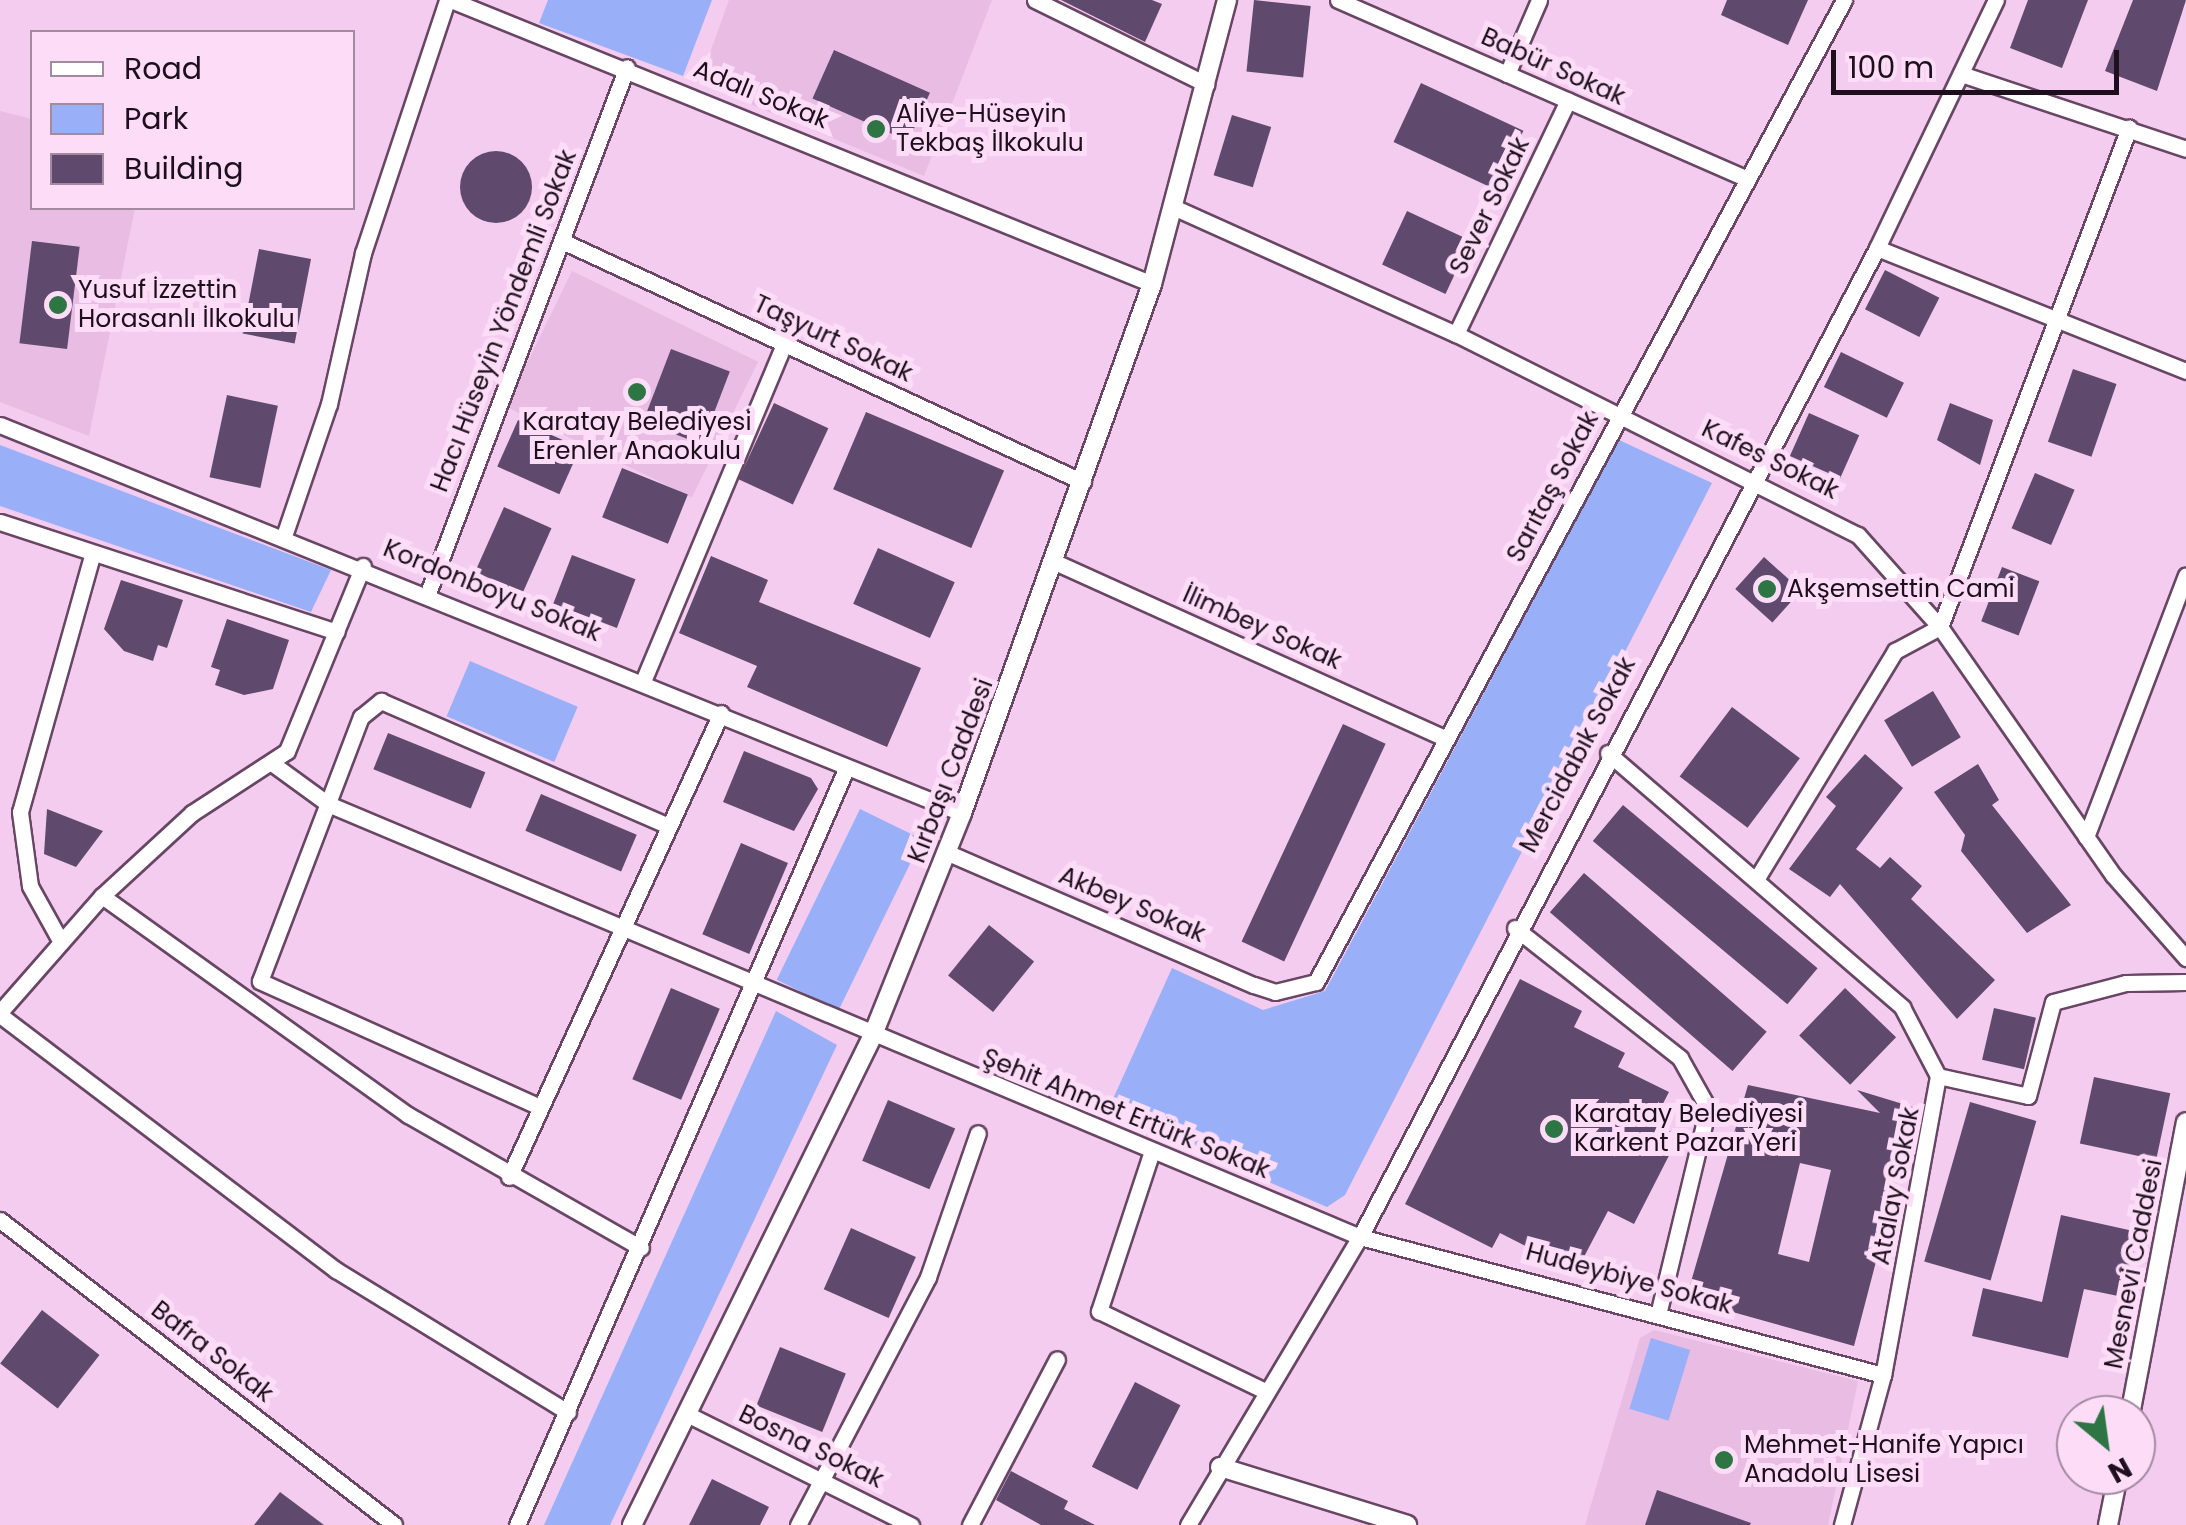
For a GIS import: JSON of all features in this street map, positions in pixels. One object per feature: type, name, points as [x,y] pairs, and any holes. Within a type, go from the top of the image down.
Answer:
[{"type":"street","name":"Adalı Sokak","points":[[449,0],[628,67],[1152,284]]},
{"type":"street","points":[[284,536],[329,404],[362,252],[449,0]]},
{"type":"street","points":[[504,19],[511,0]]},
{"type":"street","points":[[1035,0],[1206,84]]},
{"type":"street","name":"Kırbaşı Caddesi","points":[[632,1525],[872,1037],[962,813],[1058,563],[1152,284],[1228,0]]},
{"type":"street","name":"Babür Sokak","points":[[1338,0],[1747,179]]},
{"type":"street","points":[[1507,74],[1540,0]]},
{"type":"street","name":"Sarıtaş Sokak","points":[[1300,990],[1327,966],[1844,0]]},
{"type":"street","name":"Mercidabık Sokak","points":[[1188,1525],[1263,1390],[1360,1237],[1515,928],[1751,477],[1877,248],[1996,0]]},
{"type":"street","name":"Hacı Hüseyin Yöndemli Sokak","points":[[428,593],[628,67]]},
{"type":"street","points":[[1961,74],[2186,149]]},
{"type":"street","name":"Sever Sokak","points":[[1456,334],[1568,100]]},
{"type":"street","points":[[1757,878],[1895,650],[1940,627],[2129,128]]},
{"type":"street","name":"Kafes Sokak","points":[[1173,207],[1456,334],[1751,477],[1858,535],[1940,627],[2086,837],[2186,958]]},
{"type":"street","name":"Taşyurt Sokak","points":[[562,241],[1084,482]]},
{"type":"street","points":[[1877,248],[2186,371]]},
{"type":"street","points":[[644,679],[784,344]]},
{"type":"street","name":"Kordonboyu Sokak","points":[[0,425],[644,679],[846,770],[962,813]]},
{"type":"street","points":[[0,522],[336,632]]},
{"type":"street","points":[[61,942],[30,886],[20,812],[93,553]]},
{"type":"street","name":"İlimbey Sokak","points":[[1058,563],[1446,738]]},
{"type":"street","points":[[363,566],[287,751],[273,764],[192,813],[102,896],[0,1013],[336,1270],[568,1412]]},
{"type":"street","points":[[2086,837],[2186,575]]},
{"type":"street","points":[[245,1002],[260,981],[361,717],[381,701],[669,826]]},
{"type":"street","points":[[509,1176],[721,713]]},
{"type":"street","name":"Atalay Sokak","points":[[1608,753],[1757,878],[1902,1008],[1938,1076],[1883,1375],[1842,1525]]},
{"type":"street","name":"Şehit Ahmet Ertürk Sokak","points":[[273,764],[328,804],[623,925],[872,1037],[1360,1237]]},
{"type":"street","points":[[517,1525],[641,1248],[846,770]]},
{"type":"street","name":"Akbey Sokak","points":[[946,852],[1254,985],[1300,990]]},
{"type":"street","points":[[102,896],[245,1002],[509,1176],[641,1248]]},
{"type":"street","points":[[1515,928],[1680,1058],[1708,1108],[1659,1310]]},
{"type":"street","points":[[260,981],[540,1107]]},
{"type":"street","points":[[1938,1076],[2028,1096],[2053,1002],[2126,983],[2186,982]]},
{"type":"street","name":"Mesnevi Caddesi","points":[[2134,1395],[2182,1179],[2186,1122]]},
{"type":"street","points":[[798,1525],[928,1276],[978,1133]]},
{"type":"street","points":[[1152,1151],[1099,1312],[1263,1390]]},
{"type":"street","name":"Bafra Sokak","points":[[0,1220],[394,1525]]},
{"type":"street","name":"Hudeybiye Sokak","points":[[1360,1237],[1659,1310],[1883,1375]]},
{"type":"street","points":[[970,1525],[1057,1359]]},
{"type":"street","name":"Bosna Sokak","points":[[689,1415],[911,1525]]},
{"type":"street","points":[[1220,1467],[1406,1525]]},
{"type":"street","points":[[2108,1525],[2114,1495]]},
{"type":"shaded area","name":"Aliye-Hüseyin Tekbaş İlkokulu","points":[[729,0],[992,0],[924,176],[699,83]]},
{"type":"shaded area","name":"Yusuf İzzettin Horasanlı İlkokulu","points":[[0,111],[30,118],[30,210],[135,210],[89,436],[0,402]]},
{"type":"shaded area","name":"Karatay Belediyesi Erenler Anaokulu","points":[[572,271],[758,362],[692,497],[506,407]]},
{"type":"shaded area","name":"Mehmet-Hanife Yapıcı Anadolu Lisesi","points":[[1654,1330],[1858,1381],[1828,1525],[1585,1525],[1640,1338]]},
{"type":"green space","points":[[548,0],[712,0],[683,76],[539,23]]},
{"type":"green space","points":[[1619,440],[1712,483],[1345,1195],[1327,1207],[1122,1119],[1113,1099],[1172,968],[1263,1010],[1325,991]]},
{"type":"green space","points":[[0,445],[331,570],[311,612],[0,506]]},
{"type":"green space","points":[[470,661],[578,707],[554,762],[447,716]]},
{"type":"green space","points":[[860,809],[922,839],[839,1010],[777,980]]},
{"type":"green space","points":[[776,1011],[837,1045],[610,1525],[544,1525]]},
{"type":"green space","points":[[1651,1338],[1690,1350],[1669,1421],[1629,1409]]},
{"type":"building","points":[[1061,0],[1152,0],[1162,4],[1145,42]]},
{"type":"building","points":[[1254,0],[1311,6],[1303,78],[1246,72]]},
{"type":"building","points":[[1727,0],[1808,0],[1788,45],[1721,15]]},
{"type":"building","points":[[2028,0],[2088,0],[2062,68],[2010,48]]},
{"type":"building","points":[[2133,0],[2186,0],[2157,91],[2105,71]]},
{"type":"building","points":[[834,50],[930,93],[908,141],[812,98]]},
{"type":"building","points":[[1421,83],[1523,131],[1496,190],[1394,142]]},
{"type":"building","points":[[1232,115],[1271,127],[1253,187],[1214,175]]},
{"type":"building","points":[[496,151],[510,153],[522,161],[530,173],[530,201],[522,213],[510,221],[496,223],[482,221],[470,213],[462,201],[460,187],[462,173],[470,161],[482,153]]},
{"type":"building","points":[[1407,211],[1470,241],[1446,294],[1382,264]]},
{"type":"building","points":[[32,241],[80,247],[67,349],[19,343]]},
{"type":"building","points":[[259,249],[311,259],[295,344],[243,333]]},
{"type":"building","points":[[1885,270],[1939,298],[1919,337],[1865,309]]},
{"type":"building","points":[[671,349],[730,372],[702,444],[643,422]]},
{"type":"building","points":[[1841,352],[1904,383],[1887,418],[1824,387]]},
{"type":"building","points":[[2073,369],[2116,384],[2091,457],[2048,442]]},
{"type":"building","points":[[227,395],[278,406],[260,488],[210,477]]},
{"type":"building","points":[[774,403],[828,428],[793,504],[739,479]]},
{"type":"building","points":[[1950,403],[1993,420],[1980,465],[1937,440]]},
{"type":"building","points":[[866,412],[1004,471],[971,548],[833,489]]},
{"type":"building","points":[[1809,413],[1859,435],[1840,478],[1790,456]]},
{"type":"building","points":[[518,420],[580,448],[559,494],[497,467]]},
{"type":"building","points":[[622,468],[688,495],[668,544],[602,517]]},
{"type":"building","points":[[2035,473],[2075,490],[2051,545],[2012,528]]},
{"type":"building","points":[[504,507],[552,528],[523,593],[475,572]]},
{"type":"building","points":[[878,548],[955,582],[930,638],[853,604]]},
{"type":"building","points":[[572,555],[635,579],[617,628],[553,604]]},
{"type":"building","points":[[711,556],[768,580],[759,602],[921,668],[887,747],[747,687],[757,666],[679,633]]},
{"type":"building","name":"Akşemsettin Cami","points":[[1764,557],[1801,590],[1772,622],[1735,589]]},
{"type":"building","points":[[2002,567],[2039,581],[2019,635],[1981,621]]},
{"type":"building","points":[[121,580],[183,600],[167,648],[158,645],[153,661],[124,651],[104,629]]},
{"type":"building","points":[[227,619],[289,640],[273,689],[244,695],[215,685],[220,670],[211,667]]},
{"type":"building","points":[[1933,691],[1961,737],[1912,767],[1884,720]]},
{"type":"building","points":[[1732,707],[1800,758],[1748,828],[1680,776]]},
{"type":"building","points":[[1343,724],[1386,744],[1284,961],[1242,942]]},
{"type":"building","points":[[388,733],[485,772],[471,808],[373,769]]},
{"type":"building","points":[[744,751],[811,778],[818,789],[794,831],[723,802]]},
{"type":"building","points":[[1865,754],[1903,788],[1856,849],[1880,868],[1890,857],[1922,886],[1911,899],[1995,980],[1957,1019],[1840,884],[1830,897],[1789,869],[1836,806],[1826,797]]},
{"type":"building","points":[[1978,764],[1999,800],[1992,805],[2071,905],[2027,933],[1961,851],[1965,835],[1934,792]]},
{"type":"building","points":[[541,794],[637,835],[621,871],[525,831]]},
{"type":"building","points":[[1623,805],[1818,968],[1787,1004],[1593,841]]},
{"type":"building","points":[[47,809],[103,831],[76,867],[44,854]]},
{"type":"building","points":[[741,843],[788,863],[749,954],[702,934]]},
{"type":"building","points":[[1584,873],[1767,1032],[1733,1071],[1550,912]]},
{"type":"building","points":[[989,925],[1034,962],[993,1012],[948,976]]},
{"type":"building","name":"Karatay Belediyesi Karkent Pazar Yeri","points":[[1520,979],[1582,1011],[1574,1027],[1625,1053],[1618,1067],[1669,1092],[1653,1123],[1679,1136],[1634,1224],[1608,1211],[1576,1272],[1500,1233],[1492,1248],[1405,1204]]},
{"type":"building","points":[[671,988],[720,1009],[681,1100],[632,1079]]},
{"type":"building","points":[[1845,988],[1896,1037],[1850,1085],[1799,1035]]},
{"type":"building","points":[[1994,1008],[2036,1018],[2024,1069],[1982,1060]]},
{"type":"building","points":[[2094,1077],[2170,1093],[2156,1160],[2080,1144]]},
{"type":"building","points":[[1748,1085],[1880,1113],[1857,1090],[1916,1108],[1854,1346],[1686,1299]],"holes":[[[1800,1163],[1831,1170],[1809,1262],[1778,1254]]]},
{"type":"building","points":[[888,1100],[955,1129],[929,1189],[862,1161]]},
{"type":"building","points":[[1970,1102],[2036,1121],[1991,1281],[1924,1262]]},
{"type":"building","points":[[2061,1215],[2138,1232],[2123,1297],[2084,1289],[2068,1358],[1972,1336],[1983,1288],[2042,1302]]},
{"type":"building","points":[[851,1228],[916,1257],[889,1318],[824,1289]]},
{"type":"building","points":[[42,1310],[100,1355],[58,1409],[0,1364]]},
{"type":"building","points":[[780,1347],[846,1374],[822,1432],[756,1405]]},
{"type":"building","points":[[1135,1382],[1180,1405],[1137,1490],[1092,1467]]},
{"type":"building","points":[[1011,1471],[1068,1501],[1064,1509],[1095,1525],[1041,1525],[996,1500]]},
{"type":"building","points":[[712,1479],[769,1507],[760,1525],[689,1525]]},
{"type":"building","points":[[1657,1490],[1751,1523],[1645,1525]]},
{"type":"building","points":[[280,1492],[324,1525],[254,1525]]},
{"type":"place","name":"Aliye-Hüseyin Tekbaş İlkokulu","points":[[876,129]]},
{"type":"place","name":"Yusuf İzzettin Horasanlı İlkokulu","points":[[58,305]]},
{"type":"place","name":"Karatay Belediyesi Erenler Anaokulu","points":[[637,392]]},
{"type":"place","name":"Akşemsettin Cami","points":[[1767,589]]},
{"type":"place","name":"Karatay Belediyesi Karkent Pazar Yeri","points":[[1554,1129]]},
{"type":"place","name":"Mehmet-Hanife Yapıcı Anadolu Lisesi","points":[[1724,1460]]}]
